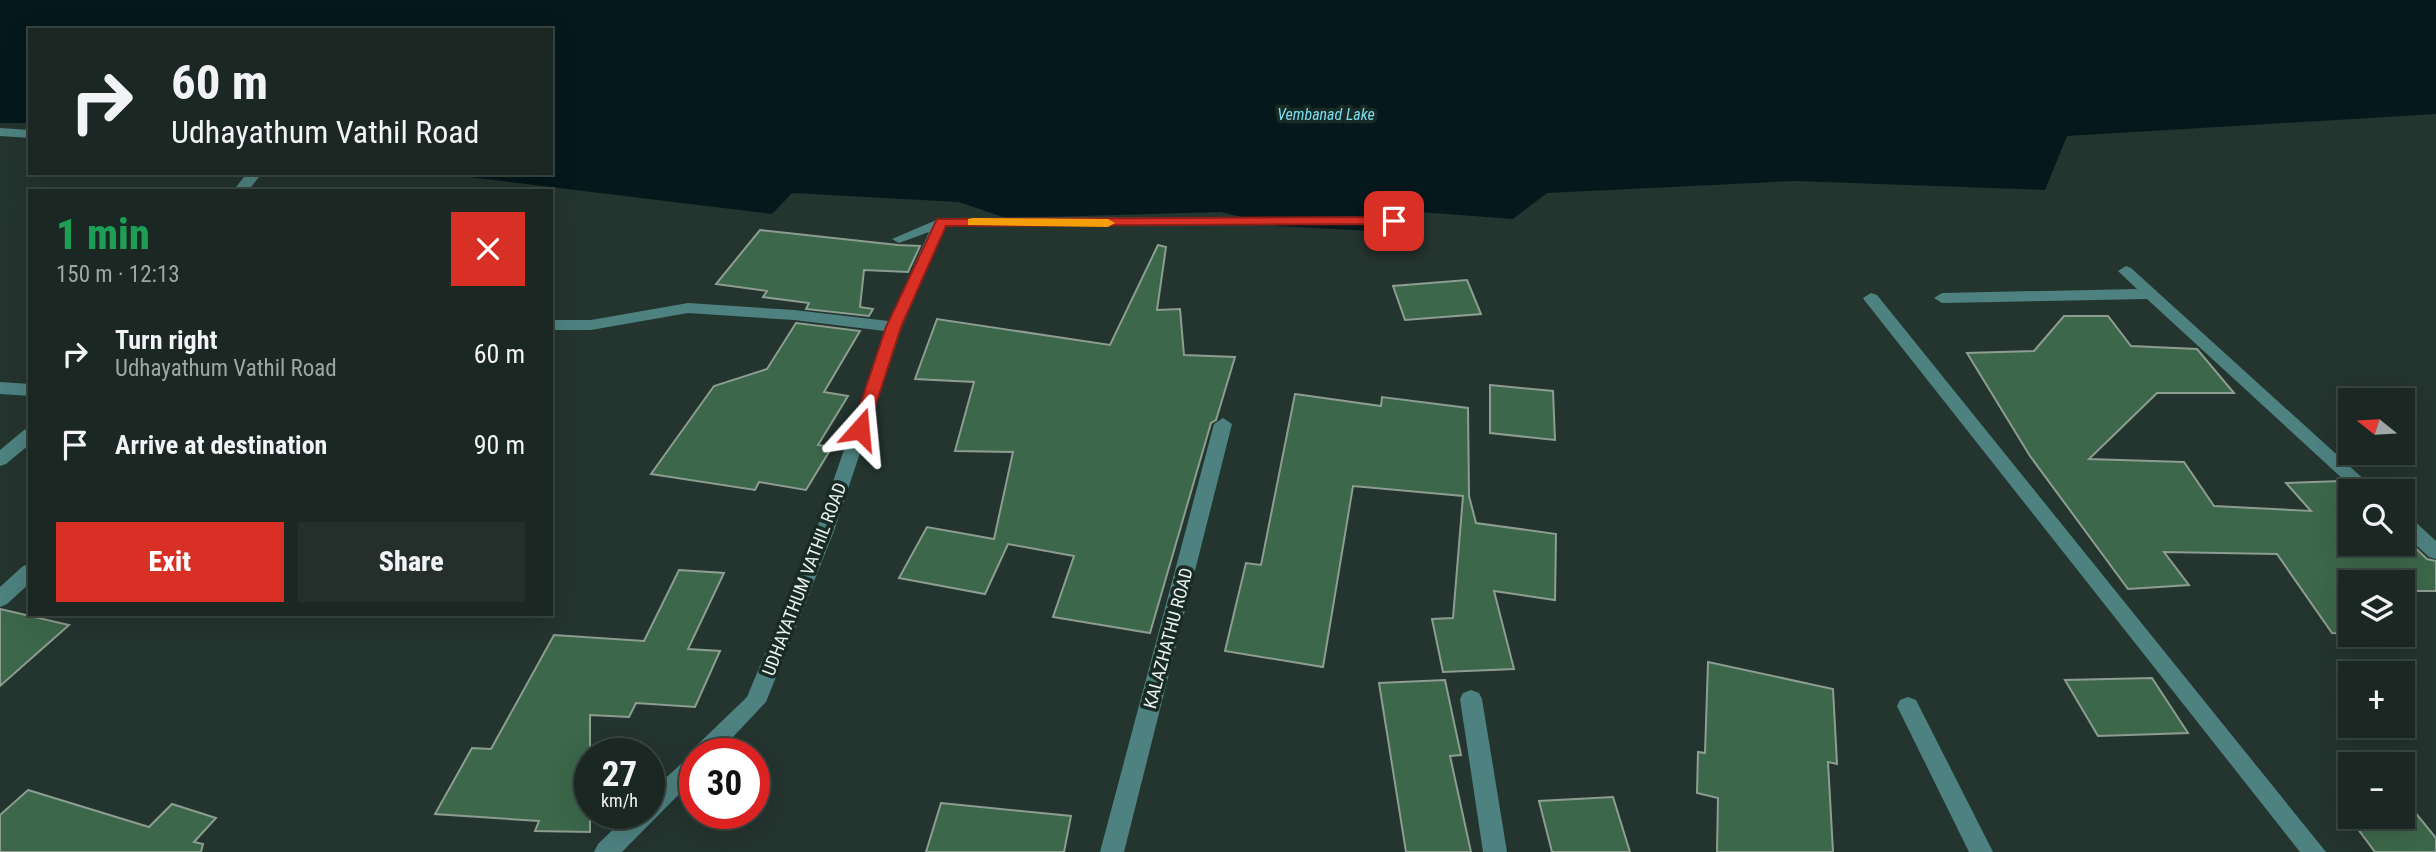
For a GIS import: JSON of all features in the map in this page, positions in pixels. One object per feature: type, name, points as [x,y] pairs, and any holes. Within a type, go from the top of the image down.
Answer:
[{"type":"street","points":[[0,132],[28,134]]},
{"type":"street","points":[[242,189],[253,175]]},
{"type":"street","points":[[900,239],[942,222],[1394,221]]},
{"type":"street","name":"UDHAYATHUM VATHIL ROAD","points":[[719,738],[755,702],[825,531],[894,327],[942,222]]},
{"type":"street","points":[[2126,271],[2355,479]]},
{"type":"street","points":[[1941,299],[2150,294]]},
{"type":"street","points":[[1871,298],[2314,852]]},
{"type":"street","points":[[553,325],[591,325],[688,308],[794,315],[894,327]]},
{"type":"street","points":[[0,388],[28,390]]},
{"type":"street","name":"KALAZHATHU ROAD","points":[[1112,852],[1223,424]]},
{"type":"street","points":[[0,460],[28,436]]},
{"type":"street","points":[[2415,533],[2436,552]]},
{"type":"street","points":[[0,599],[28,573]]},
{"type":"street","points":[[1471,699],[1495,852]]},
{"type":"street","points":[[1908,706],[1981,852]]},
{"type":"street","points":[[665,792],[679,778]]},
{"type":"street","points":[[606,852],[629,829]]},
{"type":"water","name":"Vembanad Lake","points":[[0,0],[2436,0],[2436,114],[2067,136],[2045,190],[1795,181],[1547,193],[1513,219],[1394,210],[1369,231],[1279,226],[1221,212],[1006,218],[959,202],[792,193],[772,214],[453,175],[553,175],[553,28],[28,28],[28,123],[0,123]]},
{"type":"building","points":[[760,230],[920,246],[908,272],[864,270],[860,307],[873,309],[869,316],[806,309],[809,303],[763,297],[767,291],[716,284]]},
{"type":"building","points":[[1158,245],[1166,247],[1157,310],[1180,309],[1184,355],[1235,357],[1216,420],[1211,423],[1150,633],[1053,617],[1074,556],[1008,544],[985,594],[899,578],[927,527],[994,539],[1013,452],[955,451],[974,382],[915,379],[937,319],[1110,345]]},
{"type":"building","points":[[1467,280],[1481,314],[1405,320],[1393,286]]},
{"type":"building","points":[[2064,316],[2108,316],[2131,346],[2197,349],[2234,393],[2157,393],[2089,459],[2184,462],[2214,506],[2311,511],[2286,483],[2338,481],[2338,556],[2415,556],[2415,548],[2427,559],[2436,561],[2436,591],[2415,591],[2415,570],[2338,570],[2338,633],[2332,633],[2277,554],[2164,552],[2189,585],[2128,589],[2030,456],[1967,353],[2034,351]]},
{"type":"building","points":[[796,323],[860,331],[824,392],[848,396],[818,445],[832,447],[806,490],[759,482],[755,490],[651,474],[714,386],[767,369]]},
{"type":"building","points":[[1490,385],[1553,391],[1555,440],[1490,433]]},
{"type":"building","points":[[1295,394],[1381,406],[1382,397],[1468,408],[1469,496],[1476,523],[1556,534],[1555,600],[1494,591],[1514,669],[1443,672],[1432,619],[1453,618],[1463,496],[1353,486],[1323,667],[1225,651],[1246,563],[1261,565]]},
{"type":"building","points":[[679,570],[724,573],[688,649],[720,651],[695,707],[636,703],[629,717],[590,715],[590,738],[574,738],[574,829],[590,829],[590,832],[535,831],[539,821],[435,814],[472,748],[491,749],[554,635],[644,641]]},
{"type":"building","points":[[0,609],[69,625],[0,686]]},
{"type":"building","points":[[1708,662],[1833,689],[1837,764],[1828,762],[1833,852],[1717,852],[1718,798],[1697,793],[1698,752],[1705,753]]},
{"type":"building","points":[[2152,678],[2188,733],[2098,736],[2065,680]]},
{"type":"building","points":[[1445,680],[1461,755],[1450,756],[1471,852],[1406,852],[1379,683]]},
{"type":"building","points":[[28,790],[149,827],[172,804],[216,818],[194,842],[203,844],[201,852],[0,852],[0,815]]},
{"type":"building","points":[[1613,797],[1630,852],[1552,852],[1539,801]]},
{"type":"building","points":[[941,803],[1071,816],[1064,852],[926,852]]},
{"type":"building","points":[[2415,812],[2436,838],[2436,852],[2375,852],[2358,829],[2415,829]]},
{"type":"slow traffic","points":[[973,222],[1108,223]]},
{"type":"route","points":[[860,429],[894,327],[942,222],[1394,221]]}]
